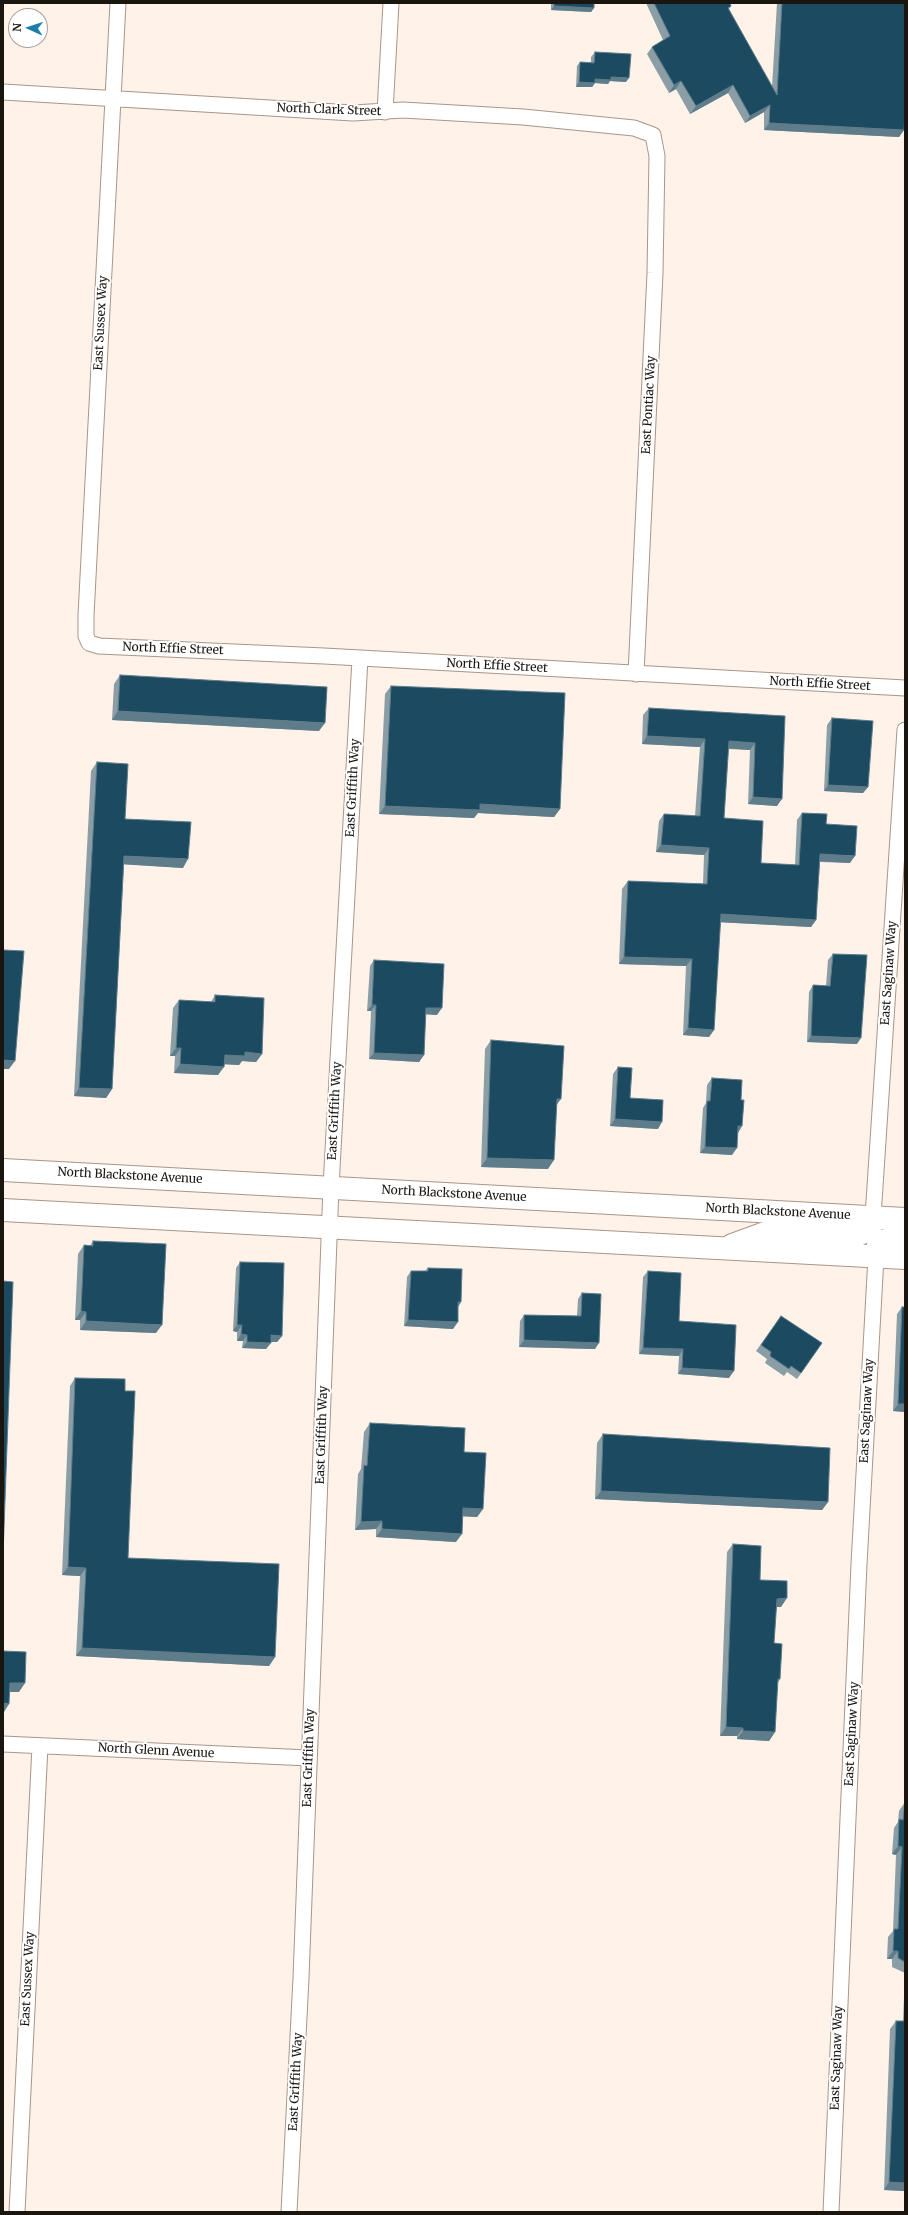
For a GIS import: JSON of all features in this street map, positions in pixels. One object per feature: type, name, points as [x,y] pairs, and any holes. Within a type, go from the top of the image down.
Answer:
[{"type":"main road","name":"North Blackstone Avenue","points":[[3,1170],[905,1219]]},
{"type":"main road","points":[[3,1210],[905,1258]]},
{"type":"main road","points":[[724,1248],[765,1233],[858,1235],[870,1229],[873,1217]]},
{"type":"main road","points":[[876,1257],[878,1245],[881,1241],[905,1236]]},
{"type":"street","name":"East Sussex Way","points":[[89,643],[86,636],[86,615],[118,3]]},
{"type":"street","points":[[385,112],[391,3]]},
{"type":"street","name":"North Clark Street","points":[[3,92],[353,113],[403,110],[523,117],[634,128],[653,135]]},
{"type":"street","name":"East Pontiac Way","points":[[636,674],[656,273],[657,156],[653,135]]},
{"type":"street","name":"North Effie Street","points":[[89,643],[99,646],[360,658],[905,688]]},
{"type":"street","name":"East Griffith Way","points":[[289,2212],[301,1978],[331,1187],[360,658]]},
{"type":"street","name":"East Saginaw Way","points":[[873,1217],[905,730]]},
{"type":"street","name":"East Saginaw Way","points":[[831,2212],[859,1564],[876,1257]]},
{"type":"street","name":"North Glenn Avenue","points":[[3,1744],[309,1758]]},
{"type":"street","name":"East Sussex Way","points":[[16,2212],[40,1746]]},
{"type":"building","points":[[554,3],[594,3],[594,8],[554,6]]},
{"type":"building","points":[[654,3],[730,3],[731,6],[728,8],[777,95],[782,3],[905,3],[904,130],[769,123],[770,105],[750,116],[733,85],[696,106],[681,81],[674,85],[652,47],[670,36]]},
{"type":"building","points":[[595,52],[631,54],[629,78],[611,77],[611,80],[595,79],[595,83],[579,82],[580,62],[594,63]]},
{"type":"building","points":[[120,675],[327,687],[325,723],[118,711]]},
{"type":"building","points":[[391,686],[565,693],[560,809],[480,804],[480,810],[385,806]]},
{"type":"building","points":[[649,708],[785,716],[782,799],[753,797],[755,743],[729,741],[724,818],[763,821],[761,863],[799,865],[802,813],[827,814],[826,824],[857,826],[855,856],[820,854],[816,920],[721,914],[714,1030],[688,1028],[692,959],[624,957],[628,881],[707,884],[709,848],[661,845],[664,814],[700,816],[705,739],[647,736]]},
{"type":"building","points":[[832,718],[873,721],[868,787],[828,785]]},
{"type":"building","points":[[97,762],[128,764],[125,819],[191,822],[188,859],[124,856],[112,1089],[79,1088]]},
{"type":"building","points":[[3,950],[24,951],[15,1061],[3,1060]]},
{"type":"building","points":[[833,954],[867,955],[861,1038],[811,1036],[813,985],[830,986]]},
{"type":"building","points":[[374,960],[444,964],[442,1008],[426,1008],[424,1055],[374,1053],[376,1005],[372,1005]]},
{"type":"building","points":[[215,995],[264,998],[262,1054],[245,1052],[245,1056],[225,1055],[224,1067],[180,1064],[181,1048],[176,1048],[179,1000],[215,1002]]},
{"type":"building","points":[[491,1040],[564,1046],[561,1099],[557,1099],[554,1160],[487,1158]]},
{"type":"building","points":[[618,1067],[632,1068],[630,1098],[663,1100],[662,1122],[615,1119]]},
{"type":"building","points":[[712,1078],[742,1080],[741,1100],[744,1100],[742,1126],[738,1126],[737,1148],[705,1147],[707,1101],[710,1101]]},
{"type":"building","points":[[93,1241],[166,1244],[162,1325],[86,1321],[86,1312],[81,1311],[84,1245],[93,1246]]},
{"type":"building","points":[[240,1262],[284,1263],[282,1336],[271,1335],[271,1343],[247,1342],[247,1335],[241,1334],[242,1325],[237,1325]]},
{"type":"building","points":[[428,1268],[462,1269],[461,1302],[458,1302],[458,1322],[408,1320],[411,1271],[428,1271]]},
{"type":"building","points":[[648,1271],[681,1273],[679,1321],[736,1325],[734,1371],[682,1368],[683,1349],[643,1348]]},
{"type":"building","points":[[3,1281],[13,1282],[3,1555]]},
{"type":"building","points":[[582,1293],[601,1294],[599,1343],[524,1340],[524,1315],[581,1316]]},
{"type":"building","points":[[902,1307],[905,1307],[905,1404],[898,1404]]},
{"type":"building","points":[[781,1316],[822,1343],[801,1373],[791,1366],[789,1369],[770,1356],[771,1352],[761,1345]]},
{"type":"building","points":[[75,1378],[125,1379],[125,1391],[135,1391],[128,1558],[279,1564],[275,1657],[82,1648],[86,1568],[68,1567]]},
{"type":"building","points":[[370,1423],[465,1428],[464,1452],[486,1453],[483,1509],[463,1508],[462,1534],[382,1529],[382,1521],[361,1522],[364,1465],[367,1466]]},
{"type":"building","points":[[603,1434],[830,1448],[828,1502],[601,1491]]},
{"type":"building","points":[[733,1544],[761,1546],[760,1580],[787,1581],[787,1598],[777,1599],[774,1643],[782,1644],[780,1679],[778,1679],[775,1732],[743,1731],[743,1728],[726,1727]]},
{"type":"building","points":[[3,1651],[26,1652],[25,1683],[10,1683],[9,1704],[3,1703]]},
{"type":"building","points":[[905,1802],[905,1962],[898,1958],[898,1951],[893,1951],[894,1929],[898,1929],[902,1847],[898,1846],[899,1819],[903,1820]]},
{"type":"building","points":[[896,2021],[905,2021],[905,2183],[889,2182]]}]
